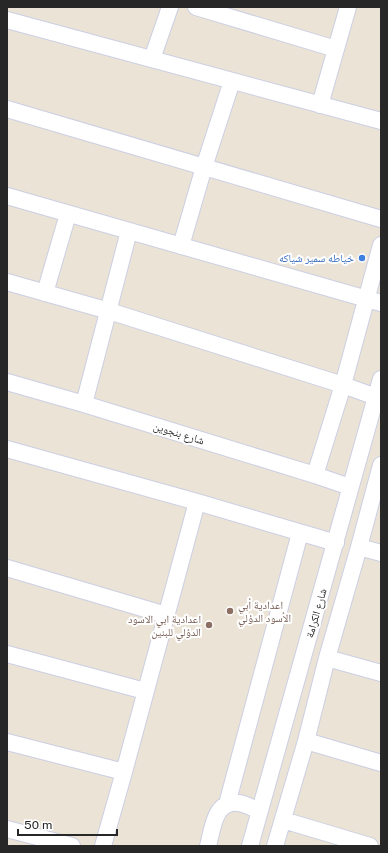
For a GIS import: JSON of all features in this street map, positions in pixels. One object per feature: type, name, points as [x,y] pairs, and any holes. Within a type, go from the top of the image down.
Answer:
[{"type":"street","points":[[152,59],[170,7]]},
{"type":"street","points":[[196,7],[336,48]]},
{"type":"street","points":[[320,104],[348,7]]},
{"type":"street","points":[[7,20],[381,121]]},
{"type":"street","points":[[182,246],[204,167],[232,81]]},
{"type":"street","points":[[7,109],[381,219]]},
{"type":"street","points":[[7,196],[374,301]]},
{"type":"street","points":[[45,293],[68,214]]},
{"type":"street","points":[[84,404],[129,231]]},
{"type":"street","points":[[316,475],[343,385],[374,301],[381,246]]},
{"type":"street","points":[[7,282],[109,311],[343,385],[376,397]]},
{"type":"street","name":"شارع الكرامة","points":[[250,846],[381,379]]},
{"type":"street","name":"شارع بنجوين","points":[[7,382],[316,475],[350,487]]},
{"type":"street","points":[[7,449],[197,502],[336,543]]},
{"type":"street","name":"شارع الكرامة","points":[[275,846],[306,741],[327,658],[359,547],[378,488],[381,465]]},
{"type":"street","points":[[103,846],[197,502]]},
{"type":"street","points":[[227,804],[300,533]]},
{"type":"street","points":[[359,547],[381,553]]},
{"type":"street","points":[[7,568],[166,615]]},
{"type":"street","points":[[7,654],[145,691]]},
{"type":"street","points":[[327,658],[381,673]]},
{"type":"street","points":[[306,741],[381,763]]},
{"type":"street","points":[[7,742],[124,772]]},
{"type":"street","points":[[208,846],[216,815],[220,809],[227,804],[241,803],[260,811]]},
{"type":"street","points":[[283,820],[370,846]]},
{"type":"street","points":[[7,829],[72,846]]},
{"type":"place","name":"خياطه سمير شياكه","points":[[362,258]]},
{"type":"place","name":"اعدادية أبي الأسود الدؤلي","points":[[230,611]]},
{"type":"place","name":"اعدادية ابي الاسود الدؤلي للبنين","points":[[209,625]]}]
